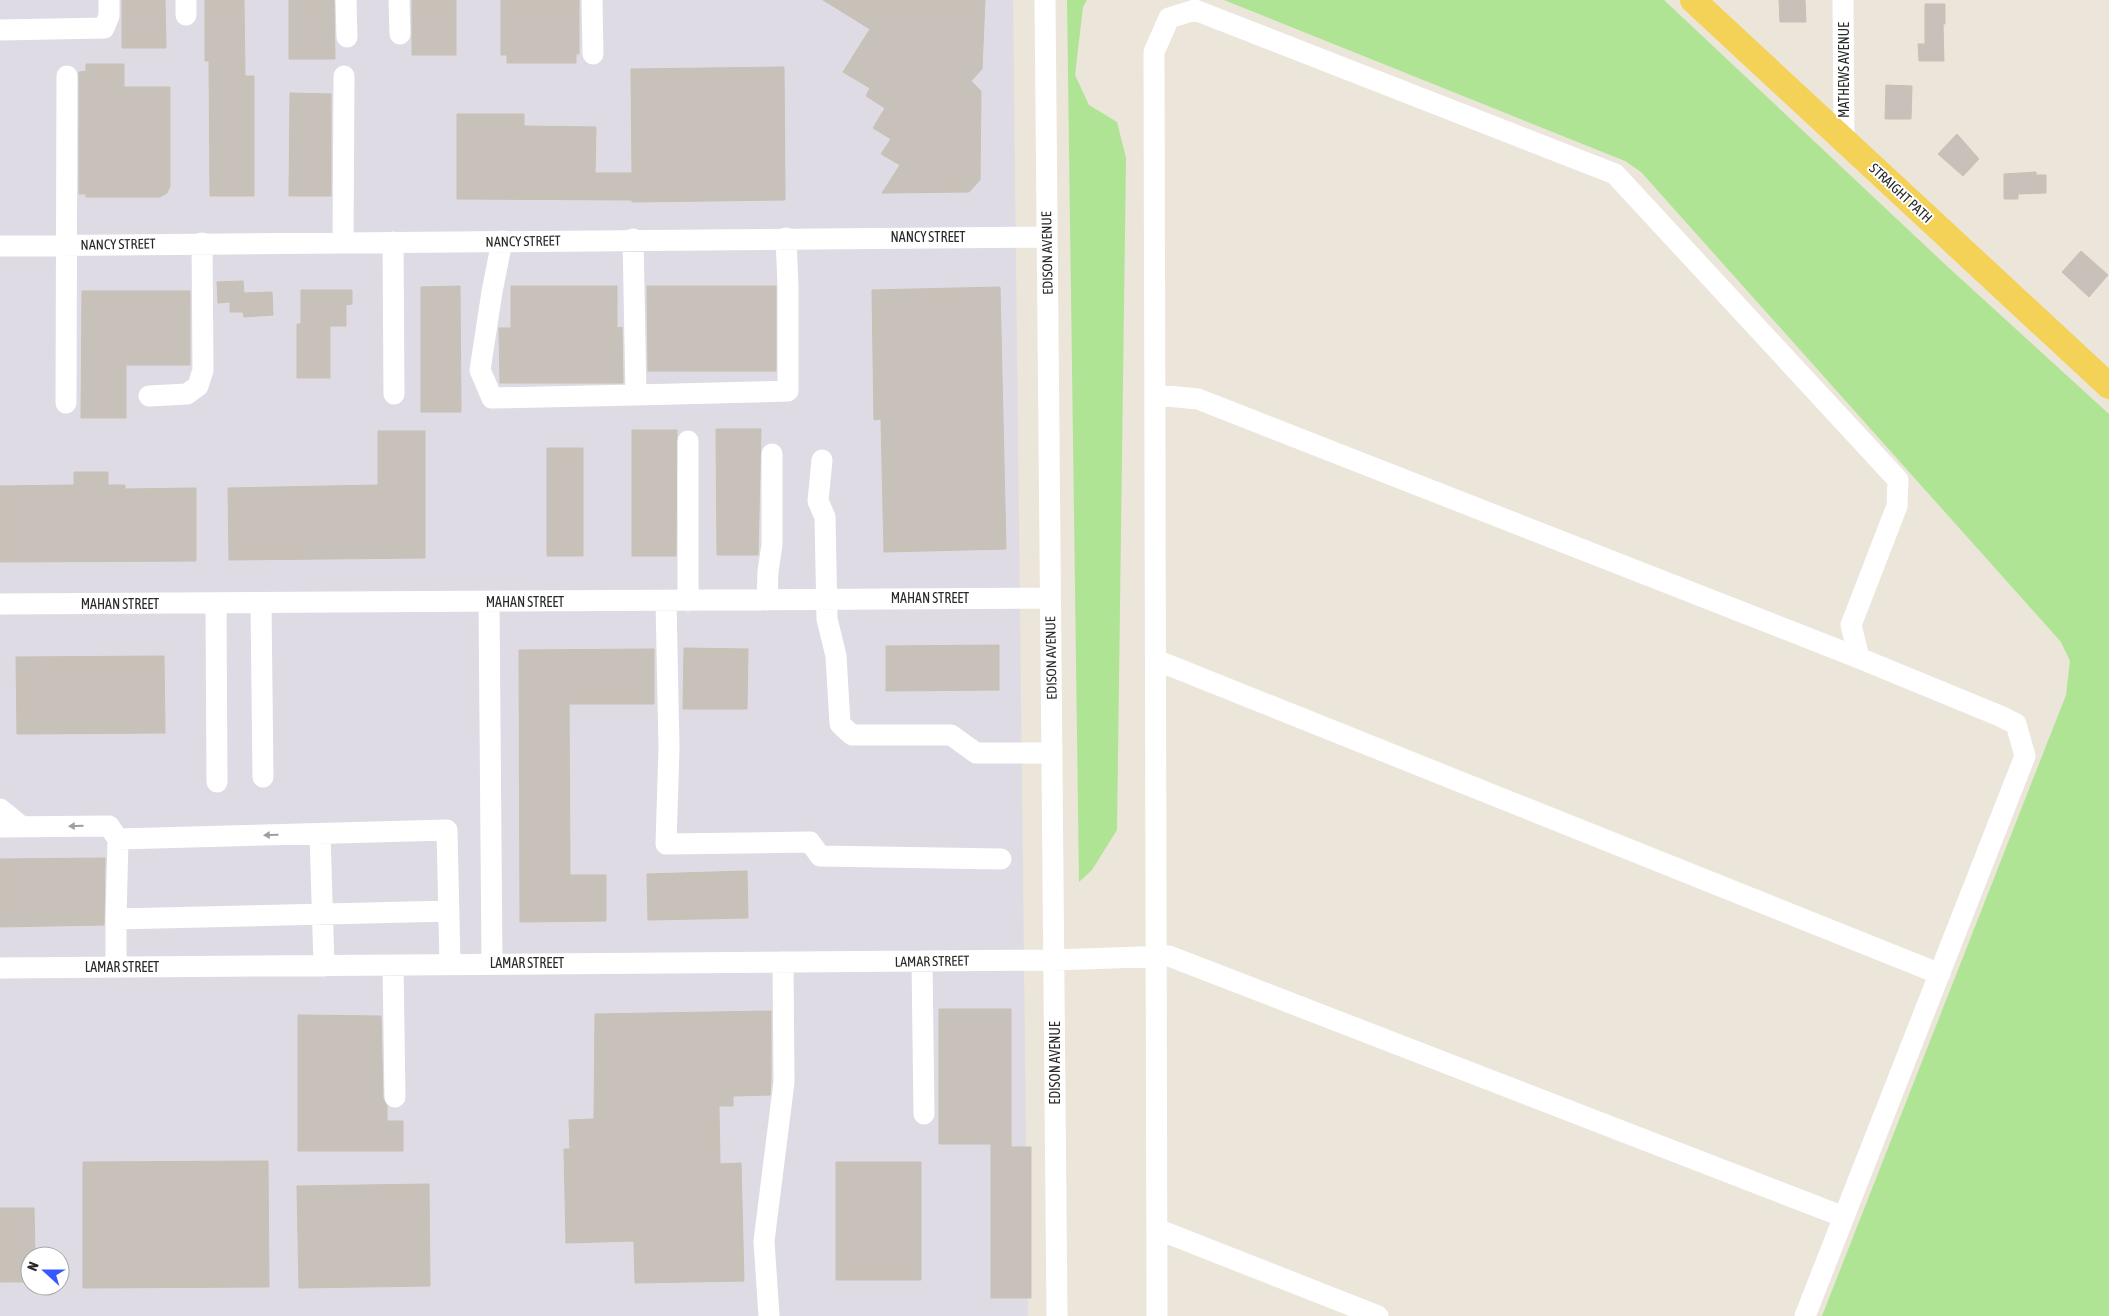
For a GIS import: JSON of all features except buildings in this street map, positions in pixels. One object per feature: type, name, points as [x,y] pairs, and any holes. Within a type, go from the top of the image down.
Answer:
[{"type":"main road","name":"STRAIGHT PATH","points":[[1693,0],[2109,386]]},
{"type":"street","points":[[0,30],[104,28],[109,16],[109,0]]},
{"type":"street","points":[[346,0],[347,37]]},
{"type":"street","points":[[399,0],[400,34]]},
{"type":"street","points":[[592,0],[593,54]]},
{"type":"street","name":"EDISON AVENUE","points":[[1045,0],[1057,1316]]},
{"type":"street","name":"MATHEWS AVENUE","points":[[1843,0],[1844,141]]},
{"type":"street","points":[[1157,1316],[1154,52],[1169,18],[1195,10],[1615,174],[1898,480],[1897,506],[1851,625],[1859,658]]},
{"type":"street","points":[[66,76],[66,403]]},
{"type":"street","points":[[343,242],[344,76]]},
{"type":"street","name":"NANCY STREET","points":[[0,246],[633,239],[1047,237]]},
{"type":"street","points":[[502,241],[480,370],[492,398],[788,391],[786,238]]},
{"type":"street","points":[[633,239],[636,395]]},
{"type":"street","points":[[393,242],[394,394]]},
{"type":"street","points":[[149,396],[188,394],[198,386],[203,370],[202,243]]},
{"type":"street","points":[[1156,394],[1198,399],[1859,658],[2016,724],[2026,756],[1806,1316]]},
{"type":"street","points":[[688,441],[688,600]]},
{"type":"street","points":[[767,600],[768,571],[772,545],[772,454]]},
{"type":"street","points":[[822,460],[818,501],[825,517],[827,619],[836,656],[840,724],[852,735],[951,735],[976,753],[1052,753]]},
{"type":"street","name":"MAHAN STREET","points":[[0,604],[1050,598]]},
{"type":"street","points":[[666,601],[669,748],[666,844],[810,842],[820,856],[1001,859]]},
{"type":"street","points":[[489,602],[492,963]]},
{"type":"street","points":[[216,604],[217,782]]},
{"type":"street","points":[[261,604],[263,777]]},
{"type":"street","points":[[1156,660],[1940,974]]},
{"type":"street","points":[[0,809],[22,827]]},
{"type":"street","points":[[0,827],[109,826],[118,839],[116,967]]},
{"type":"street","points":[[118,839],[447,830],[450,964]]},
{"type":"street","points":[[320,834],[324,966]]},
{"type":"street","points":[[116,919],[449,911]]},
{"type":"street","name":"LAMAR STREET","points":[[0,968],[1054,960],[1169,956],[1844,1217]]},
{"type":"street","points":[[922,961],[924,1114]]},
{"type":"street","points":[[769,1316],[764,1241],[784,1082],[783,962]]},
{"type":"street","points":[[393,965],[395,1097]]},
{"type":"street","points":[[1158,1229],[1378,1316]]},
{"type":"shaded area","points":[[0,0],[1013,0],[1028,1316],[0,1316]]},
{"type":"green space","points":[[1067,0],[1087,0],[1083,7],[1075,75],[1089,105],[1117,122],[1126,158],[1117,830],[1092,870],[1079,882]]},
{"type":"green space","points":[[1224,0],[1664,0],[1949,268],[2109,414],[2109,1316],[1822,1316],[2066,695],[2070,661],[2061,642],[1641,172],[1625,161]]}]
